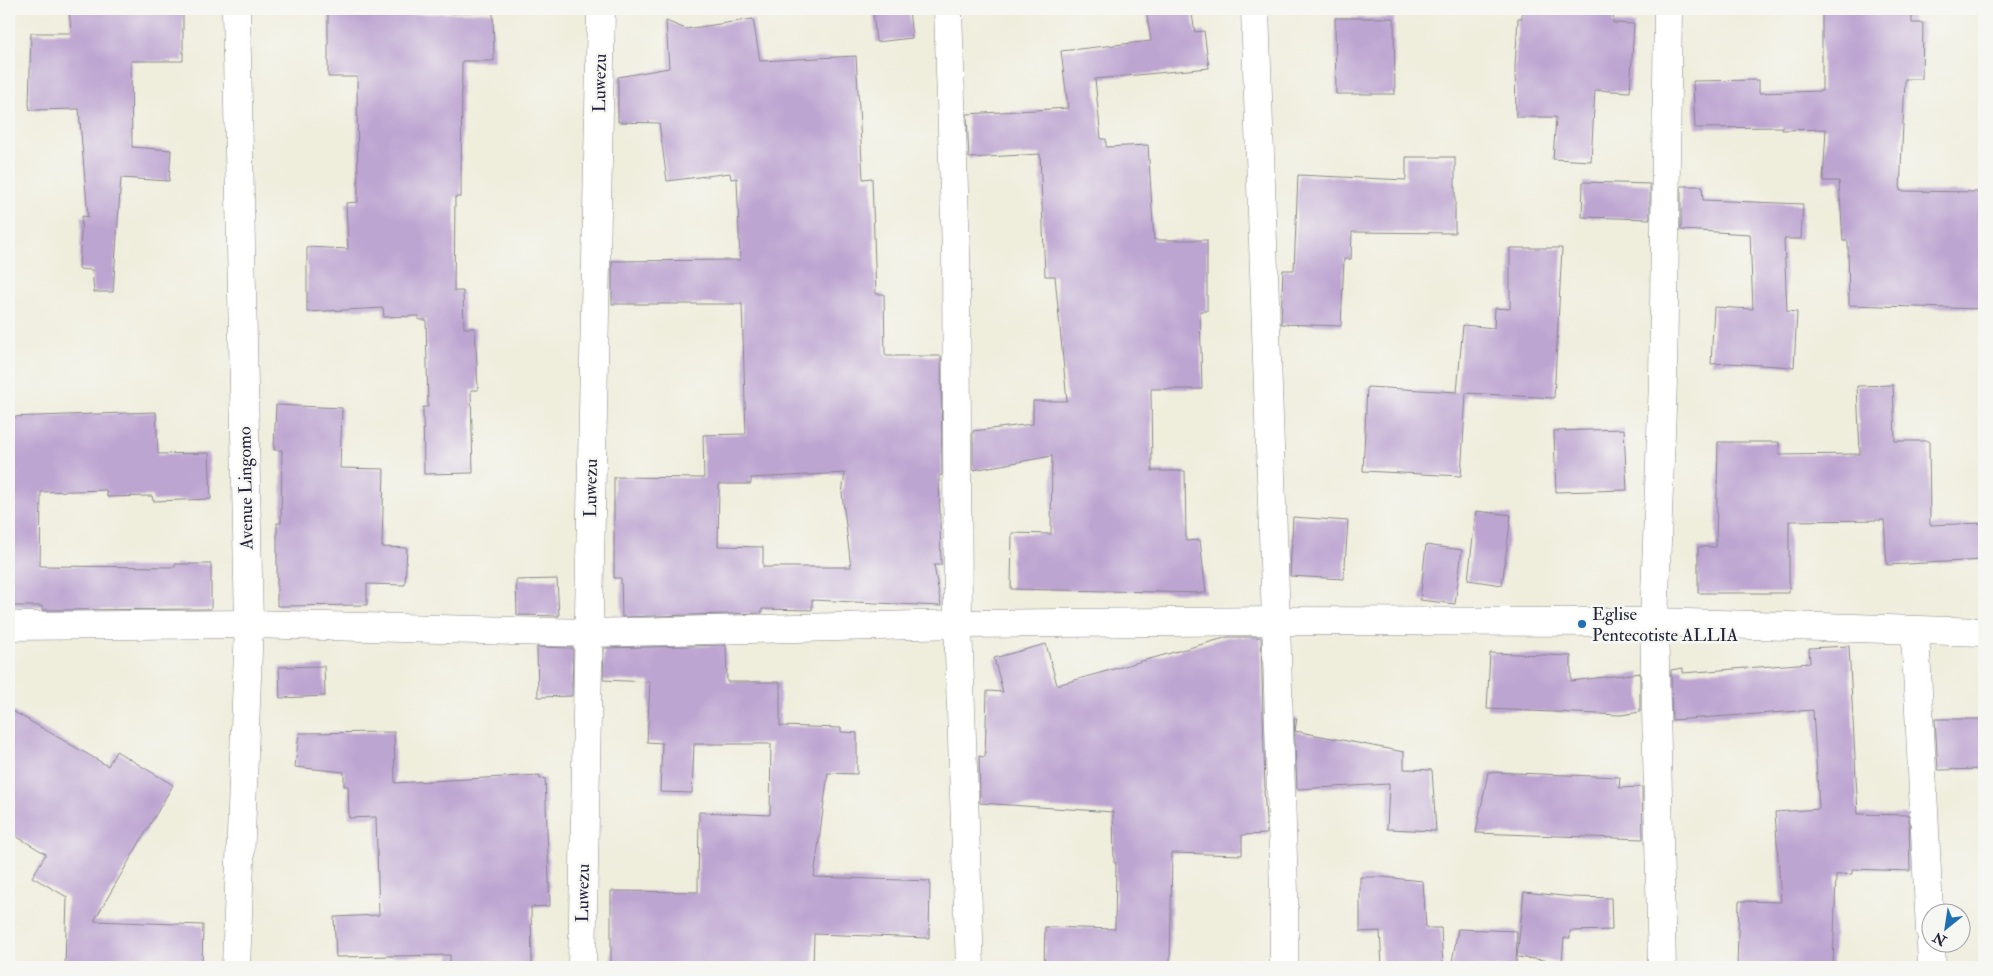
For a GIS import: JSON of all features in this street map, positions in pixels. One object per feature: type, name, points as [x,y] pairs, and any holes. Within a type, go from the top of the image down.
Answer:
[{"type":"street","name":"Avenue Lingomo","points":[[236,9],[249,624],[236,967]]},
{"type":"street","name":"Luwezu","points":[[582,967],[601,9]]},
{"type":"street","points":[[948,9],[956,251],[958,624],[970,967]]},
{"type":"street","points":[[1255,9],[1276,621],[1284,893],[1284,967]]},
{"type":"street","points":[[1662,967],[1654,622],[1663,380],[1668,9]]},
{"type":"street","points":[[9,626],[249,624],[588,633],[958,624],[1276,621],[1654,622],[1984,632]]},
{"type":"street","points":[[1915,631],[1929,904]]},
{"type":"street","points":[[1931,954],[1932,967]]},
{"type":"building","points":[[69,9],[183,9],[183,61],[131,61],[132,147],[171,150],[169,181],[121,178],[113,292],[94,292],[92,270],[79,269],[82,216],[88,217],[79,109],[30,110],[29,104],[31,33],[71,33]]},
{"type":"building","points":[[873,9],[909,9],[912,38],[876,42]]},
{"type":"building","points":[[1146,9],[1191,9],[1195,32],[1204,31],[1209,68],[1095,79],[1101,139],[1106,139],[1106,147],[1148,145],[1154,240],[1207,240],[1207,311],[1200,311],[1202,389],[1151,389],[1152,471],[1185,471],[1186,541],[1200,540],[1206,593],[1011,589],[1012,533],[1051,534],[1052,456],[973,470],[973,431],[1033,424],[1033,401],[1067,401],[1055,276],[1045,276],[1040,154],[969,158],[967,114],[1068,108],[1061,51],[1151,41]]},
{"type":"building","points":[[1522,9],[1614,9],[1613,23],[1634,24],[1630,92],[1595,90],[1591,161],[1553,159],[1556,117],[1516,117],[1515,67],[1518,18],[1522,18]]},
{"type":"building","points":[[1822,9],[1912,9],[1912,23],[1923,23],[1922,79],[1905,79],[1900,191],[1982,192],[1981,215],[1984,215],[1982,309],[1849,305],[1848,241],[1843,241],[1839,181],[1823,181],[1826,129],[1782,130],[1782,127],[1695,128],[1693,81],[1759,80],[1759,93],[1822,91]]},
{"type":"building","points":[[328,12],[385,12],[385,15],[493,12],[494,61],[462,61],[461,197],[455,197],[454,291],[463,291],[464,328],[475,328],[478,390],[471,390],[473,473],[424,474],[423,407],[428,407],[426,320],[419,320],[419,316],[384,317],[383,308],[307,312],[307,247],[348,249],[346,203],[358,202],[357,77],[328,77]]},
{"type":"building","points":[[1335,18],[1394,18],[1395,94],[1336,94]]},
{"type":"building","points":[[753,19],[760,61],[856,56],[863,179],[872,178],[876,294],[884,294],[885,353],[886,356],[941,356],[942,475],[939,476],[941,565],[934,565],[941,606],[812,600],[812,610],[762,609],[762,613],[622,617],[621,578],[614,578],[614,477],[704,478],[703,435],[746,434],[742,304],[612,304],[612,261],[740,260],[737,178],[731,179],[730,173],[667,181],[659,123],[618,122],[618,77],[669,68],[666,21],[686,29]],"holes":[[[845,473],[842,493],[851,567],[763,567],[763,547],[718,546],[719,484],[751,484],[751,478]]]},
{"type":"building","points":[[1406,157],[1455,157],[1455,233],[1352,232],[1351,259],[1344,259],[1341,326],[1281,324],[1283,270],[1294,270],[1298,175],[1406,180]]},
{"type":"building","points":[[1583,182],[1650,184],[1650,219],[1582,217]]},
{"type":"building","points":[[1681,186],[1702,186],[1703,200],[1803,204],[1801,239],[1784,239],[1787,311],[1797,312],[1794,367],[1728,363],[1711,364],[1714,307],[1753,309],[1750,234],[1681,230]]},
{"type":"building","points":[[1510,248],[1562,248],[1554,398],[1466,393],[1461,476],[1363,471],[1367,387],[1457,392],[1463,325],[1494,328],[1495,308],[1510,309]]},
{"type":"building","points":[[1893,385],[1895,441],[1929,441],[1930,525],[1984,523],[1984,560],[1887,565],[1884,520],[1789,521],[1789,593],[1698,593],[1698,547],[1716,547],[1718,442],[1779,442],[1779,455],[1860,454],[1857,386]]},
{"type":"building","points":[[276,405],[342,408],[340,468],[384,469],[382,547],[407,548],[405,585],[367,584],[367,605],[277,606],[277,523],[281,523],[282,450],[274,450]]},
{"type":"building","points":[[156,412],[158,454],[209,453],[211,499],[153,501],[152,496],[107,497],[106,490],[41,492],[40,566],[175,567],[175,564],[211,564],[211,609],[42,610],[42,606],[9,606],[9,417]]},
{"type":"building","points":[[1624,429],[1627,490],[1556,492],[1554,431]]},
{"type":"building","points":[[1476,511],[1511,515],[1502,585],[1468,580]]},
{"type":"building","points":[[1293,517],[1348,521],[1344,579],[1290,576]]},
{"type":"building","points":[[1426,545],[1462,550],[1455,604],[1420,600]]},
{"type":"building","points":[[557,579],[559,616],[517,615],[516,580]]},
{"type":"building","points":[[1228,637],[1261,637],[1264,790],[1267,834],[1242,835],[1242,855],[1172,853],[1170,967],[1044,967],[1045,927],[1115,929],[1116,863],[1114,863],[1113,812],[980,803],[979,756],[985,757],[987,691],[1003,692],[994,658],[1046,644],[1057,685]]},
{"type":"building","points":[[726,645],[727,682],[780,682],[780,726],[841,728],[841,732],[857,733],[857,774],[828,773],[814,877],[930,881],[929,938],[814,934],[813,967],[611,967],[611,891],[698,892],[699,812],[770,815],[771,744],[694,744],[692,793],[660,792],[662,743],[647,742],[650,682],[603,680],[604,648]]},
{"type":"building","points":[[1849,646],[1858,814],[1909,815],[1910,871],[1852,869],[1852,874],[1836,875],[1833,967],[1737,967],[1739,901],[1781,902],[1775,812],[1819,809],[1813,710],[1672,720],[1671,670],[1683,668],[1683,673],[1810,663],[1809,648]]},
{"type":"building","points":[[537,647],[573,648],[572,696],[538,697]]},
{"type":"building","points":[[1490,653],[1571,656],[1571,681],[1640,673],[1640,712],[1621,715],[1487,709]]},
{"type":"building","points":[[324,666],[325,696],[280,698],[279,667]]},
{"type":"building","points":[[9,709],[108,766],[116,751],[173,785],[94,921],[203,925],[202,967],[65,967],[67,897],[32,877],[46,854],[9,832]]},
{"type":"building","points":[[1294,718],[1297,718],[1295,731],[1404,752],[1404,769],[1432,770],[1436,831],[1387,829],[1389,784],[1297,789]]},
{"type":"building","points":[[1935,719],[1984,719],[1984,769],[1938,770]]},
{"type":"building","points":[[394,732],[395,783],[540,775],[540,779],[545,778],[550,906],[531,907],[532,967],[450,967],[450,955],[336,957],[334,917],[379,915],[376,817],[349,818],[348,786],[344,786],[344,772],[295,767],[299,733]]},
{"type":"building","points":[[1488,772],[1620,777],[1619,788],[1642,787],[1643,839],[1476,833]]},
{"type":"building","points":[[1360,877],[1423,881],[1426,928],[1441,928],[1443,967],[1382,967],[1380,931],[1360,932]]},
{"type":"building","points":[[1524,892],[1573,897],[1611,898],[1612,930],[1570,931],[1570,938],[1564,938],[1562,962],[1517,957]]},
{"type":"building","points":[[1458,929],[1517,931],[1516,967],[1451,967]]},
{"type":"place","name":"Eglise Pentecotiste ALLIA","points":[[1582,624]]}]
